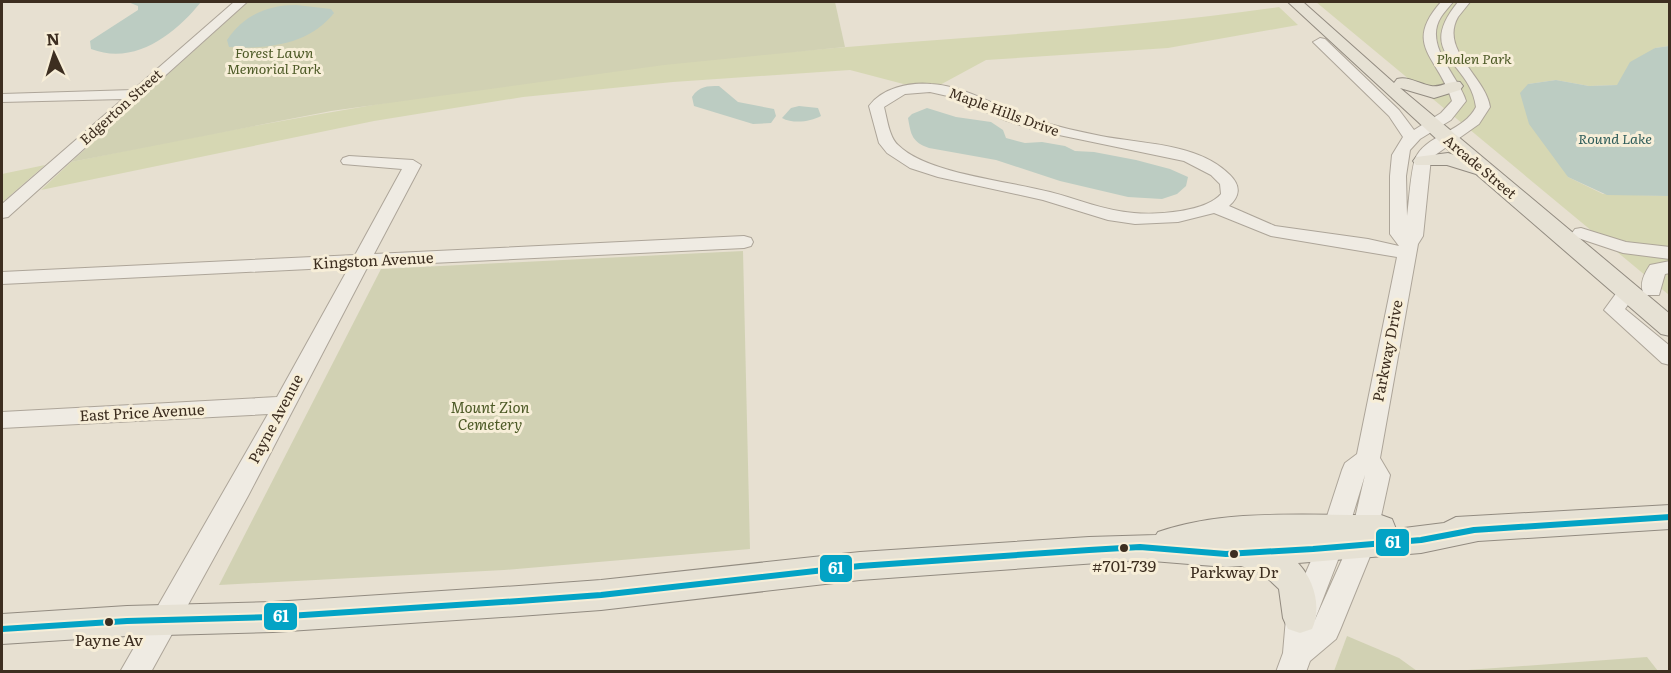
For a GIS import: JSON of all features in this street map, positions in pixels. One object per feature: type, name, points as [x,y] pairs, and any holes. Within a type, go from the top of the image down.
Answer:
[{"type":"main road","name":"Arcade Street","points":[[1295,2],[1325,30],[1446,128],[1670,305]]},
{"type":"main road","name":"Arcade Street","points":[[1306,2],[1325,30],[1403,83],[1489,175],[1670,328]]},
{"type":"main road","points":[[1403,83],[1434,93],[1454,86]]},
{"type":"main road","points":[[1423,161],[1448,159],[1489,175]]},
{"type":"main road","points":[[2,629],[162,620],[273,617],[601,595],[860,566],[1140,547],[1214,532],[1421,540],[1474,530],[1670,518]]},
{"type":"main road","points":[[1226,554],[1348,537]]},
{"type":"main road","points":[[1140,547],[1261,558],[1284,570],[1297,587],[1301,605],[1300,618]]},
{"type":"street","name":"Edgerton Street","points":[[2,213],[241,2]]},
{"type":"street","points":[[1423,161],[1446,128],[1459,101],[1454,86],[1432,52],[1429,36],[1434,20],[1448,2]]},
{"type":"street","points":[[1408,249],[1399,234],[1398,165],[1401,150],[1412,138],[1473,121],[1483,109],[1483,99],[1454,58],[1448,39],[1450,22],[1464,2]]},
{"type":"street","points":[[1325,30],[1412,138]]},
{"type":"street","name":"Maple Hills Drive","points":[[914,88],[944,90],[960,94],[1012,118],[1055,131],[1189,158],[1215,170],[1229,185],[1230,193],[1226,201],[1216,207],[1178,217],[1136,219],[1108,215],[1047,196],[935,171],[903,159],[893,150],[887,143],[876,106],[889,95],[901,91],[914,88]]},
{"type":"street","points":[[2,98],[136,94]]},
{"type":"street","name":"Payne Avenue","points":[[135,672],[162,620],[235,496],[413,165],[349,161]]},
{"type":"street","name":"Parkway Drive","points":[[1295,662],[1300,618],[1348,537],[1378,476],[1368,458],[1408,249],[1414,236],[1423,161]]},
{"type":"street","points":[[1216,207],[1271,231],[1408,249]]},
{"type":"street","points":[[1581,233],[1623,247],[1670,252]]},
{"type":"street","name":"Kingston Avenue","points":[[2,278],[744,242]]},
{"type":"street","points":[[1652,291],[1652,281],[1657,269],[1670,267]]},
{"type":"street","points":[[1627,292],[1614,310],[1670,358]]},
{"type":"street","name":"East Price Avenue","points":[[2,420],[283,405]]},
{"type":"street","name":"Parkway Drive","points":[[1295,662],[1326,630],[1348,537]]},
{"type":"green space","name":"Forest Lawn Memorial Park","points":[[248,2],[835,2],[845,47],[664,65],[331,111],[71,162]]},
{"type":"green space","name":"Phalen Park","points":[[1316,2],[1669,2],[1669,46],[1655,48],[1618,85],[1589,86],[1556,80],[1528,84],[1568,177],[1603,194],[1669,196],[1669,295]]},
{"type":"green space","points":[[1279,7],[1298,25],[1168,48],[986,60],[938,86],[911,86],[850,70],[673,82],[523,97],[374,121],[41,190],[71,162],[241,128],[496,86],[754,55],[1083,29]]},
{"type":"green space","points":[[45,165],[5,200],[2,201],[2,174]]},
{"type":"green space","name":"Mount Zion Cemetery","points":[[743,251],[750,549],[504,570],[219,585],[381,269]]},
{"type":"green space","points":[[1347,636],[1399,658],[1417,671],[1334,671]]},
{"type":"green space","points":[[1647,657],[1658,671],[1454,671]]},
{"type":"water","points":[[128,2],[201,2],[179,25],[153,44],[123,53],[107,53],[91,49],[90,41],[138,10],[138,6]]},
{"type":"water","points":[[296,5],[331,9],[334,13],[312,32],[286,43],[258,47],[229,47],[227,40],[248,18],[275,7]]},
{"type":"water","name":"Round Lake","points":[[1669,46],[1669,196],[1607,195],[1568,177],[1529,124],[1520,93],[1528,84],[1556,80],[1589,86],[1617,85],[1630,62],[1655,48]]},
{"type":"water","points":[[719,86],[738,102],[774,109],[776,116],[771,123],[753,124],[694,106],[692,97],[697,91]]},
{"type":"water","points":[[799,106],[818,108],[821,116],[802,121],[782,118],[791,108]]},
{"type":"water","points":[[927,108],[956,117],[991,122],[1003,130],[1006,138],[1025,143],[1042,142],[1065,146],[1075,151],[1094,152],[1170,169],[1188,177],[1186,186],[1177,194],[1162,199],[1128,197],[1060,181],[996,160],[929,148],[913,137],[908,118]]},
{"type":"transit line","name":"61","points":[[2,629],[127,621],[273,617],[519,601],[601,595],[860,566],[1089,550],[1140,547],[1226,554],[1313,549],[1421,540],[1474,530],[1670,517]]},
{"type":"place","name":"#701-739","points":[[1124,548]]},
{"type":"place","name":"Parkway Dr","points":[[1234,554]]},
{"type":"place","name":"Payne Av","points":[[109,622]]}]
